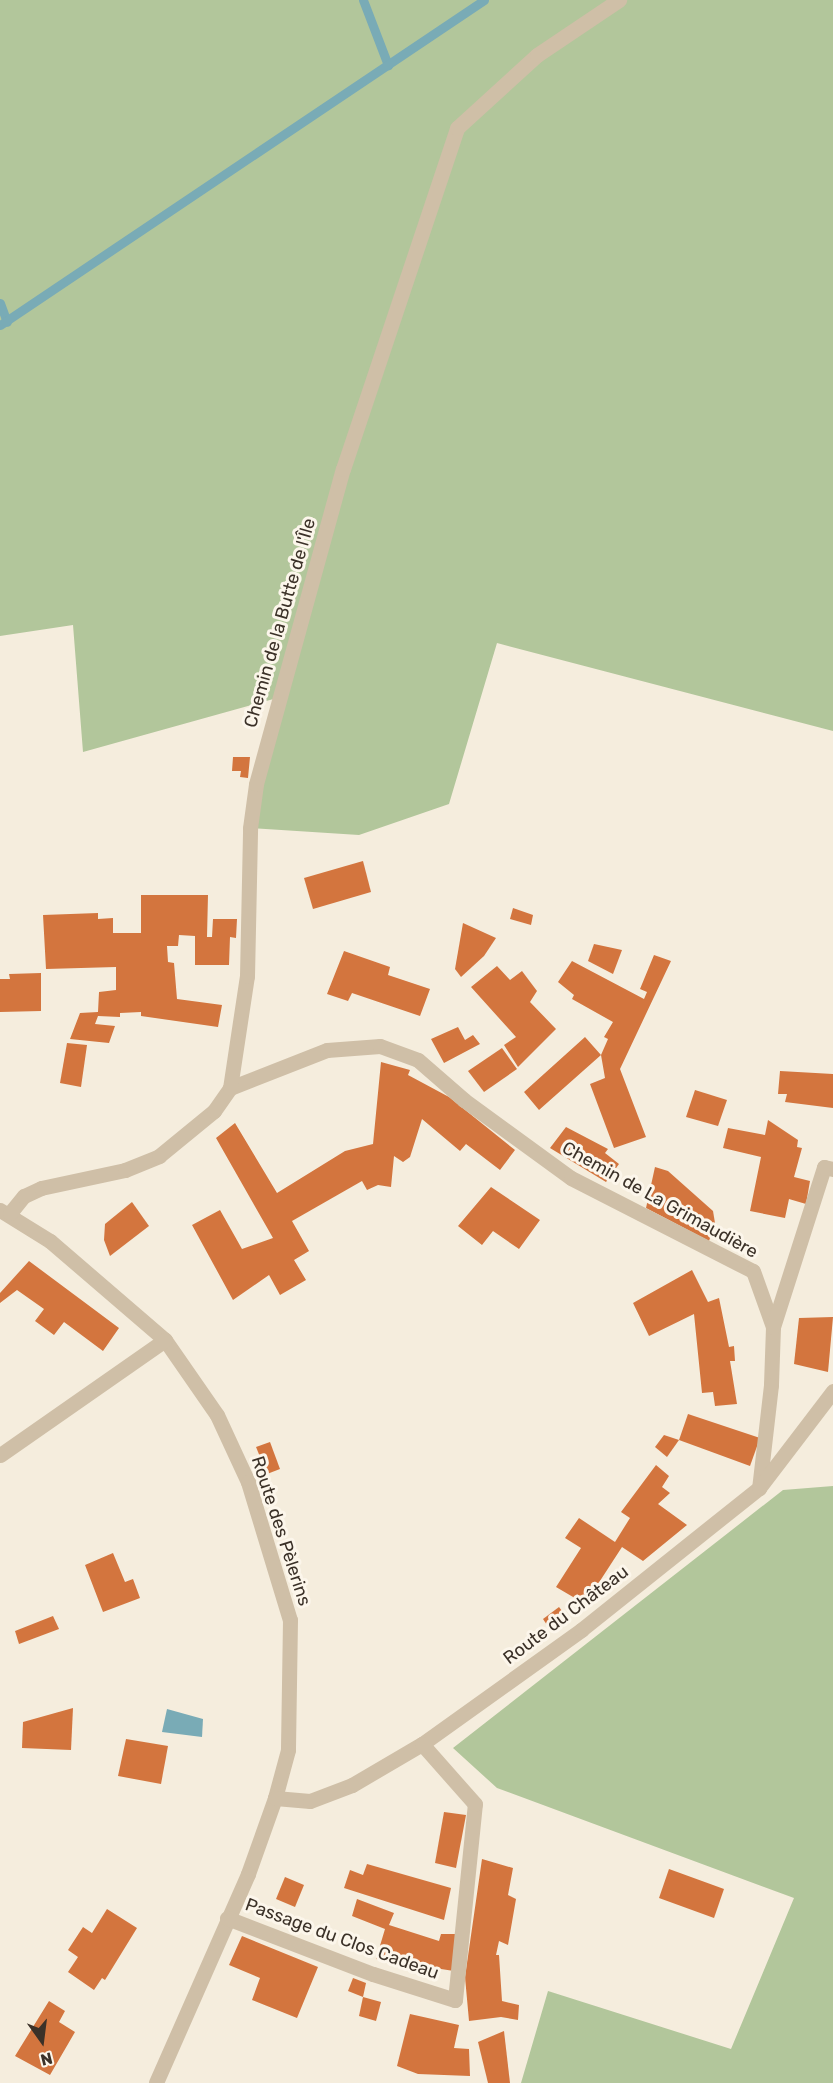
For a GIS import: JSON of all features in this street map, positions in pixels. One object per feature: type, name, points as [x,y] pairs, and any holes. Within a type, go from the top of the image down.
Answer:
[{"type":"street","name":"Chemin de la Butte de l'Île","points":[[5,1212],[24,1196],[41,1188],[125,1170],[159,1156],[214,1111],[230,1088],[247,976],[250,828],[256,783],[344,469],[458,128],[537,55],[619,0]]},
{"type":"street","name":"Chemin de La Grimaudière","points":[[230,1088],[327,1050],[380,1046],[418,1060],[464,1100],[571,1178],[753,1271],[773,1327],[771,1385],[759,1488]]},
{"type":"street","points":[[773,1327],[824,1167],[833,1169]]},
{"type":"street","name":"Route des Pèlerins","points":[[5,1212],[50,1241],[165,1340],[217,1415],[248,1482],[290,1620],[292,1692],[288,1750],[275,1798],[248,1874],[226,1918],[156,2083]]},
{"type":"street","points":[[0,1455],[165,1340]]},
{"type":"street","name":"Route du Château","points":[[275,1798],[310,1801],[352,1785],[422,1744],[599,1616],[759,1488],[833,1391]]},
{"type":"street","name":"Passage du Clos Cadeau","points":[[226,1918],[373,1974],[455,2000],[475,1804],[422,1744]]},
{"type":"green space","points":[[0,0],[833,0],[833,731],[497,643],[449,804],[359,835],[250,828],[277,698],[83,752],[73,625],[0,636]]},
{"type":"green space","points":[[833,1486],[833,2083],[521,2083],[548,1991],[731,2049],[794,1898],[497,1788],[453,1748],[783,1490]]},
{"type":"water","points":[[167,1709],[203,1719],[202,1737],[162,1732]]},
{"type":"building","points":[[233,757],[250,757],[248,778],[240,777],[241,771],[232,771]]},
{"type":"building","points":[[363,861],[371,892],[313,909],[304,878]]},
{"type":"building","points":[[141,895],[208,895],[207,937],[212,937],[213,919],[237,919],[236,938],[230,937],[229,965],[195,965],[195,936],[179,935],[178,946],[167,946],[168,962],[174,963],[177,999],[222,1005],[218,1027],[141,1016],[141,1012],[120,1013],[120,1017],[98,1016],[95,1024],[115,1026],[109,1043],[70,1039],[80,1013],[98,1012],[99,992],[116,990],[116,967],[46,969],[43,915],[98,913],[98,919],[113,918],[113,933],[141,933]]},
{"type":"building","points":[[513,908],[533,915],[531,925],[510,919]]},
{"type":"building","points":[[463,923],[496,938],[484,956],[461,977],[455,969]]},
{"type":"building","points":[[594,944],[622,950],[613,974],[588,961]]},
{"type":"building","points":[[344,951],[390,967],[388,975],[430,989],[420,1016],[352,993],[348,1001],[327,994]]},
{"type":"building","points":[[654,955],[671,961],[620,1069],[646,1137],[614,1148],[590,1084],[605,1078],[601,1055],[608,1039],[604,1037],[613,1022],[572,999],[574,995],[558,982],[572,961],[644,999],[647,992],[640,989]]},
{"type":"building","points":[[497,966],[510,980],[522,971],[537,991],[530,1002],[556,1029],[518,1067],[504,1045],[516,1037],[471,987]]},
{"type":"building","points":[[41,973],[41,1011],[0,1012],[0,979],[10,979],[9,974]]},
{"type":"building","points":[[458,1027],[465,1040],[473,1035],[480,1044],[444,1063],[431,1039]]},
{"type":"building","points":[[585,1037],[601,1055],[539,1110],[524,1092]]},
{"type":"building","points":[[67,1043],[87,1045],[81,1087],[60,1083]]},
{"type":"building","points":[[502,1048],[517,1069],[484,1092],[468,1071]]},
{"type":"building","points":[[381,1062],[410,1070],[408,1075],[449,1097],[515,1150],[500,1170],[466,1144],[460,1151],[422,1119],[410,1157],[403,1162],[394,1156],[391,1187],[378,1185],[367,1190],[362,1181],[292,1221],[309,1251],[294,1260],[306,1280],[280,1295],[269,1275],[233,1300],[192,1225],[220,1210],[242,1249],[273,1238],[216,1138],[235,1123],[277,1193],[345,1151],[373,1144]]},
{"type":"building","points":[[780,1071],[833,1074],[833,1108],[785,1102],[787,1094],[778,1094]]},
{"type":"building","points":[[695,1090],[727,1100],[718,1126],[686,1117]]},
{"type":"building","points":[[768,1120],[798,1140],[797,1147],[802,1148],[794,1177],[810,1181],[806,1204],[789,1199],[785,1218],[750,1211],[761,1157],[723,1148],[728,1128],[765,1135]]},
{"type":"building","points":[[566,1127],[608,1149],[605,1153],[619,1164],[606,1182],[550,1148]]},
{"type":"building","points":[[655,1167],[668,1171],[713,1211],[715,1223],[709,1241],[646,1208]]},
{"type":"building","points":[[491,1187],[540,1220],[519,1249],[493,1231],[482,1245],[458,1226]]},
{"type":"building","points":[[132,1202],[149,1226],[110,1256],[104,1240],[105,1224]]},
{"type":"building","points":[[29,1261],[119,1328],[103,1351],[64,1322],[54,1335],[35,1321],[44,1309],[17,1290],[0,1303],[0,1293]]},
{"type":"building","points":[[692,1270],[708,1302],[719,1298],[729,1347],[734,1346],[735,1361],[730,1361],[737,1404],[715,1406],[713,1392],[702,1393],[694,1314],[649,1336],[633,1303]]},
{"type":"building","points":[[833,1317],[828,1372],[794,1364],[799,1318]]},
{"type":"building","points":[[688,1414],[760,1438],[750,1466],[679,1440]]},
{"type":"building","points":[[664,1435],[679,1440],[667,1457],[655,1447]]},
{"type":"building","points":[[270,1442],[280,1469],[267,1474],[256,1447]]},
{"type":"building","points":[[656,1465],[669,1476],[662,1487],[670,1493],[658,1504],[687,1525],[643,1561],[622,1547],[585,1604],[556,1587],[581,1548],[565,1538],[579,1518],[615,1542],[630,1518],[621,1512]]},
{"type":"building","points":[[113,1553],[125,1582],[133,1579],[140,1598],[103,1612],[85,1565]]},
{"type":"building","points":[[559,1607],[568,1619],[551,1631],[543,1619]]},
{"type":"building","points":[[53,1616],[59,1629],[19,1644],[15,1631]]},
{"type":"building","points":[[73,1708],[71,1750],[22,1748],[23,1722]]},
{"type":"building","points":[[126,1739],[168,1746],[161,1784],[118,1776]]},
{"type":"building","points":[[444,1812],[466,1815],[456,1868],[435,1863]]},
{"type":"building","points":[[482,1859],[513,1868],[508,1895],[516,1899],[508,1945],[499,1941],[496,1955],[499,1955],[502,2001],[519,2005],[518,2020],[501,2017],[469,2021],[465,1977]]},
{"type":"building","points":[[367,1864],[451,1888],[444,1920],[344,1888],[350,1870],[363,1875]]},
{"type":"building","points":[[669,1869],[724,1889],[714,1918],[659,1898]]},
{"type":"building","points":[[285,1877],[304,1885],[295,1907],[276,1899]]},
{"type":"building","points":[[357,1899],[394,1913],[389,1925],[439,1941],[441,1934],[457,1934],[454,1971],[376,1959],[385,1929],[352,1916]]},
{"type":"building","points":[[107,1909],[137,1928],[105,1980],[102,1978],[94,1990],[68,1972],[78,1957],[68,1950],[83,1927],[92,1933]]},
{"type":"building","points":[[242,1936],[318,1967],[297,2018],[252,2000],[260,1978],[229,1965]]},
{"type":"building","points":[[353,1978],[366,1983],[363,1997],[348,1991]]},
{"type":"building","points":[[363,1997],[381,2002],[376,2021],[359,2016]]},
{"type":"building","points":[[49,2001],[65,2011],[59,2022],[75,2032],[50,2075],[15,2056]]},
{"type":"building","points":[[410,2014],[459,2025],[454,2048],[469,2049],[470,2076],[418,2074],[397,2066]]},
{"type":"building","points":[[504,2031],[510,2083],[488,2083],[478,2042]]},
{"type":"waterway","points":[[363,0],[388,65]]},
{"type":"waterway","points":[[0,325],[484,0]]},
{"type":"waterway","points":[[0,303],[7,322]]}]
